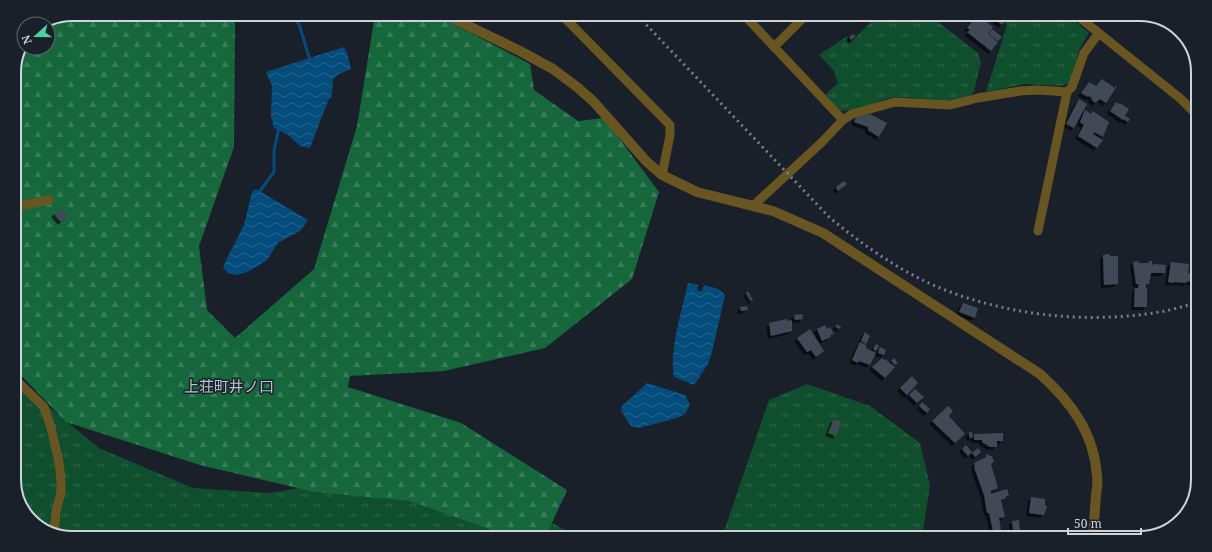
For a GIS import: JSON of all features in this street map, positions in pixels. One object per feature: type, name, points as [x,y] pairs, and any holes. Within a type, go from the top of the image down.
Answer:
[{"type":"street","points":[[458,21],[520,51],[553,69],[565,78],[593,101],[646,161],[662,175],[697,192],[754,206],[779,214],[823,233],[1040,374],[1054,386],[1076,413],[1084,428],[1093,452],[1097,477],[1093,531]]},
{"type":"street","points":[[568,21],[670,125],[670,135],[662,175]]},
{"type":"street","points":[[750,21],[843,120]]},
{"type":"street","points":[[774,47],[800,21]]},
{"type":"street","points":[[1083,21],[1181,99],[1191,109]]},
{"type":"street","points":[[1038,231],[1067,92],[1072,87],[1084,53],[1098,34]]},
{"type":"street","points":[[754,206],[843,120],[852,114],[895,102],[950,105],[978,98],[1020,91],[1038,90],[1067,92]]},
{"type":"street","points":[[21,206],[49,200]]},
{"type":"street","points":[[21,385],[44,407],[51,428],[59,462],[61,492],[56,512],[55,528]]},
{"type":"green space","points":[[234,21],[234,147],[199,246],[207,310],[235,338],[314,269],[357,126],[374,21],[448,21],[530,64],[534,90],[578,121],[604,118],[659,192],[632,279],[545,348],[444,371],[350,376],[348,387],[461,423],[567,490],[548,531],[495,531],[410,501],[315,492],[200,465],[66,422],[21,375],[21,69],[24,56],[56,56],[56,24],[62,22]]},
{"type":"green space","points":[[872,21],[937,21],[978,53],[981,62],[974,92],[967,97],[948,100],[896,97],[852,110],[839,110],[824,96],[838,83],[834,71],[819,55],[847,36],[849,44]]},
{"type":"green space","points":[[1007,21],[1075,21],[1089,33],[1080,48],[1070,83],[1060,86],[1024,84],[986,92],[1007,25],[1005,23]]},
{"type":"green space","points":[[21,379],[48,406],[99,448],[193,488],[269,493],[347,480],[518,504],[567,531],[62,530],[52,527],[34,514],[26,503],[22,490]]},
{"type":"green space","points":[[807,384],[870,406],[920,443],[930,485],[923,531],[724,531],[769,400]]},
{"type":"water","points":[[344,47],[351,69],[339,74],[333,79],[332,96],[328,101],[310,148],[300,146],[288,135],[274,128],[271,116],[272,86],[266,72]]},
{"type":"water","points":[[256,189],[308,220],[300,231],[278,243],[267,260],[258,266],[247,272],[236,275],[228,273],[223,268],[244,225],[252,192]]},
{"type":"water","points":[[688,283],[698,285],[697,290],[701,292],[704,285],[718,289],[725,295],[708,364],[694,385],[674,377],[673,367],[673,355],[677,330]]},
{"type":"water","points":[[647,383],[685,395],[690,405],[685,414],[677,418],[639,428],[631,426],[621,411],[622,406]]},
{"type":"building","points":[[973,21],[986,21],[993,27],[988,34],[998,42],[991,51],[967,32],[970,30],[967,28]]},
{"type":"building","points":[[997,21],[1005,21],[1002,25]]},
{"type":"building","points":[[992,29],[1002,37],[998,41],[989,34]]},
{"type":"building","points":[[853,34],[856,36],[851,40],[849,37]]},
{"type":"building","points":[[1102,79],[1115,88],[1116,85],[1117,86],[1106,103],[1100,99],[1095,103],[1091,99],[1092,98],[1081,93],[1089,82],[1096,86]]},
{"type":"building","points":[[1079,99],[1087,104],[1074,128],[1066,124]]},
{"type":"building","points":[[1116,102],[1129,109],[1125,116],[1130,119],[1128,122],[1110,111]]},
{"type":"building","points":[[1085,110],[1091,114],[1093,111],[1109,122],[1103,137],[1094,132],[1093,134],[1103,140],[1097,148],[1078,136],[1084,125],[1080,122]]},
{"type":"building","points":[[870,114],[887,123],[879,137],[868,130],[868,127],[854,122],[856,117]]},
{"type":"building","points":[[844,181],[847,184],[838,191],[836,187]]},
{"type":"building","points":[[60,209],[68,216],[61,222],[54,214]]},
{"type":"building","points":[[1110,254],[1110,256],[1118,256],[1118,284],[1104,285],[1103,255]]},
{"type":"building","points":[[1138,261],[1139,263],[1149,263],[1149,261],[1152,261],[1153,269],[1153,264],[1166,265],[1165,273],[1151,273],[1149,284],[1146,284],[1147,307],[1134,307],[1135,288],[1138,288],[1139,284],[1136,284],[1133,262]]},
{"type":"building","points":[[1171,262],[1189,264],[1188,273],[1191,274],[1191,282],[1168,282]]},
{"type":"building","points":[[748,291],[753,300],[751,301],[746,293]]},
{"type":"building","points":[[963,303],[978,308],[975,318],[959,312]]},
{"type":"building","points":[[747,306],[748,310],[741,311],[740,307]]},
{"type":"building","points":[[802,314],[803,319],[795,320],[794,315]]},
{"type":"building","points":[[787,319],[788,321],[792,320],[792,331],[771,336],[769,323]]},
{"type":"building","points":[[837,324],[841,327],[840,329],[836,327]]},
{"type":"building","points":[[825,325],[827,329],[830,327],[834,334],[822,341],[817,329]]},
{"type":"building","points":[[810,329],[824,351],[816,357],[811,350],[807,352],[797,338]]},
{"type":"building","points":[[865,332],[870,336],[866,344],[861,341]]},
{"type":"building","points":[[860,342],[866,345],[866,348],[876,353],[870,365],[859,361],[858,363],[852,360]]},
{"type":"building","points":[[876,344],[879,346],[876,351],[873,349]]},
{"type":"building","points":[[880,347],[886,350],[884,355],[878,353]]},
{"type":"building","points":[[882,358],[895,367],[885,378],[872,367]]},
{"type":"building","points":[[894,358],[898,363],[895,365],[891,361]]},
{"type":"building","points":[[912,376],[918,383],[907,395],[900,388]]},
{"type":"building","points":[[915,389],[924,397],[917,403],[909,395]]},
{"type":"building","points":[[922,402],[930,409],[927,413],[919,406]]},
{"type":"building","points":[[948,406],[953,411],[949,416],[965,434],[955,443],[932,421]]},
{"type":"building","points":[[834,419],[841,422],[836,436],[828,433]]},
{"type":"building","points":[[969,432],[972,432],[973,438],[969,437]]},
{"type":"building","points":[[1003,433],[1003,441],[997,441],[997,447],[990,447],[982,442],[982,440],[977,440],[977,434]]},
{"type":"building","points":[[974,434],[977,434],[977,440],[974,440]]},
{"type":"building","points":[[966,445],[972,452],[968,456],[962,449]]},
{"type":"building","points":[[978,448],[981,452],[975,457],[972,453]]},
{"type":"building","points":[[989,454],[989,456],[992,456],[994,462],[991,464],[998,488],[991,491],[991,494],[1007,489],[1009,496],[1006,496],[1006,498],[1001,500],[1005,517],[999,518],[1001,530],[997,531],[993,531],[989,513],[987,513],[984,495],[974,467],[974,463]]},
{"type":"building","points":[[1031,497],[1045,499],[1045,505],[1047,506],[1044,515],[1029,513]]},
{"type":"building","points":[[1019,520],[1020,531],[1013,531],[1012,521]]},
{"type":"waterway","points":[[296,21],[299,24],[310,60]]},
{"type":"waterway","points":[[260,191],[274,172],[274,151],[279,127]]},
{"type":"railway","points":[[643,21],[829,217],[884,258],[914,276],[945,290],[971,299],[1023,312],[1051,315],[1078,317],[1133,316],[1164,311],[1191,304]]},
{"type":"district","name":"上荘町井ノ口","points":[[229,387]]}]
